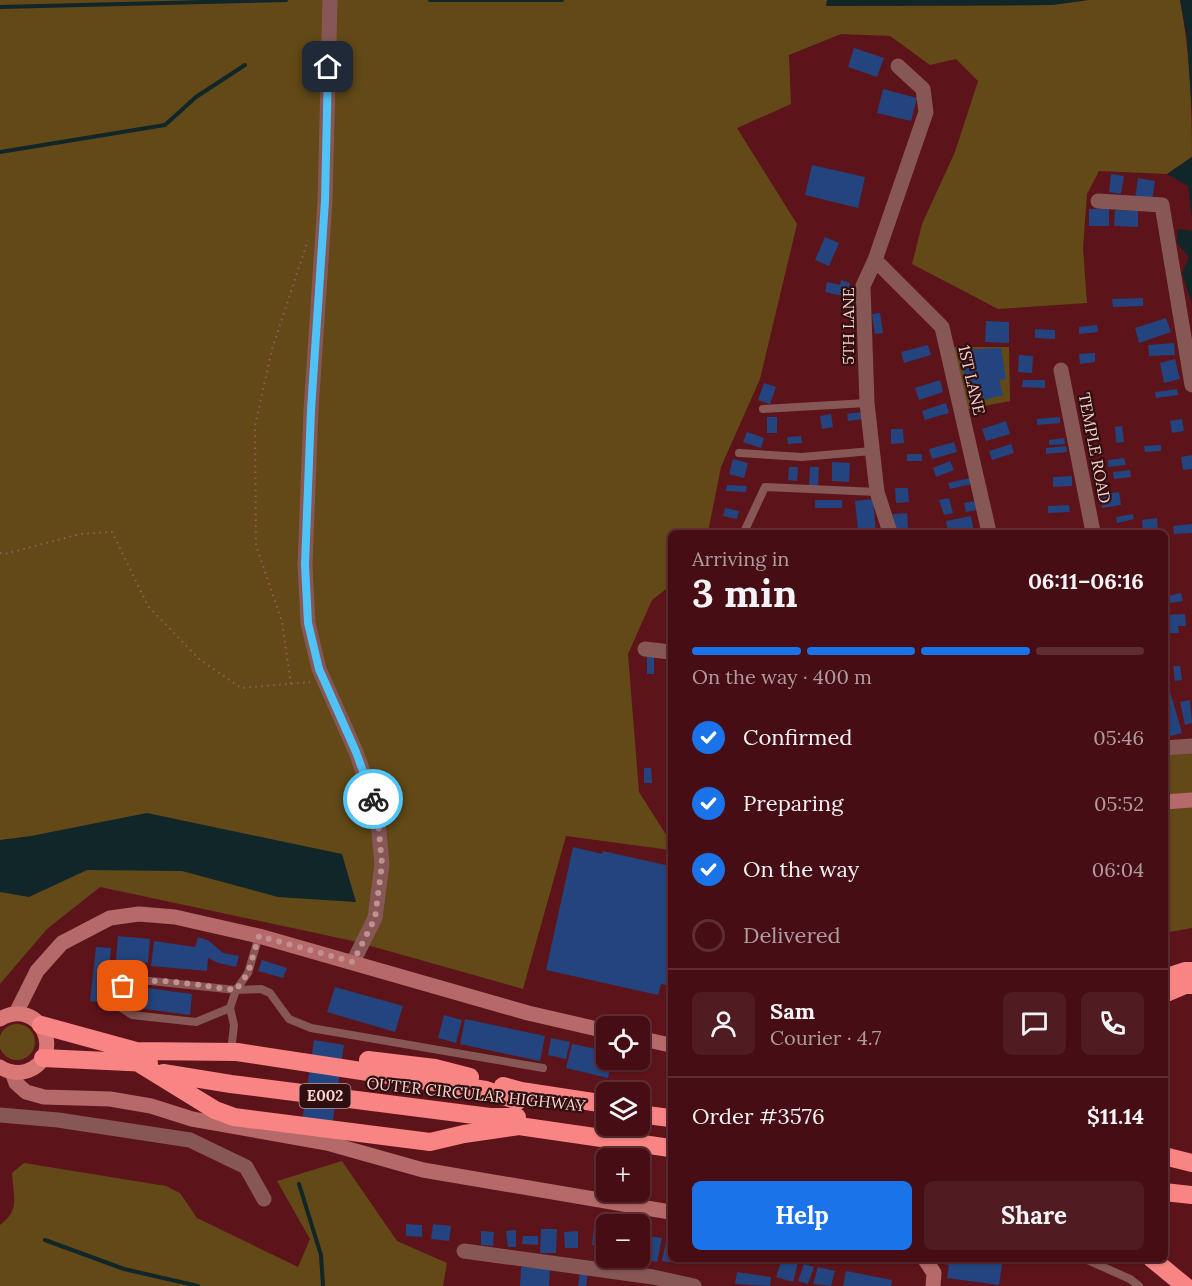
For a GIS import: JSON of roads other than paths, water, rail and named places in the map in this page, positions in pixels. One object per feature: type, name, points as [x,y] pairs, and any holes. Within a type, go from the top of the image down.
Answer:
[{"type":"highway","points":[[1168,977],[1192,971]]},
{"type":"highway","points":[[1168,992],[1192,984]]},
{"type":"highway","points":[[41,1025],[137,1056],[215,1110],[234,1117],[430,1142],[464,1134],[518,1115]]},
{"type":"highway","points":[[43,1058],[137,1056],[232,1043],[435,1068],[521,1091],[596,1102]]},
{"type":"highway","name":"OUTER CIRCULAR HIGHWAY","points":[[137,1056],[168,1075],[490,1117],[596,1111]]},
{"type":"highway","name":"OUTER CIRCULAR HIGHWAY","points":[[137,1056],[668,1136]]},
{"type":"highway","points":[[168,1075],[228,1104],[418,1131],[518,1115],[668,1148]]},
{"type":"highway","points":[[190,1085],[228,1094],[431,1120],[490,1117]]},
{"type":"highway","points":[[650,1108],[668,1110]]},
{"type":"highway","points":[[650,1115],[668,1118]]},
{"type":"highway","points":[[1168,1157],[1192,1163]]},
{"type":"highway","points":[[1168,1169],[1192,1172]]},
{"type":"highway","points":[[1168,1192],[1192,1195]]},
{"type":"highway","points":[[1156,1262],[1185,1286]]},
{"type":"main road","points":[[0,1019],[16,1013],[34,1018],[41,1025],[47,1041],[43,1058],[30,1070],[6,1070]]},
{"type":"street","points":[[330,0],[325,201],[311,410],[305,565],[308,623],[319,669],[356,752],[377,811],[382,864],[375,918],[353,962]]},
{"type":"street","name":"5TH LANE","points":[[889,530],[877,492],[872,452],[867,403],[863,286],[875,260],[926,112],[923,89],[898,66]]},
{"type":"street","points":[[1098,201],[1162,205],[1192,385]]},
{"type":"street","name":"1ST LANE","points":[[875,260],[942,327],[989,530]]},
{"type":"street","name":"TEMPLE ROAD","points":[[1061,370],[1093,530]]},
{"type":"street","points":[[645,649],[668,652]]},
{"type":"street","points":[[1168,748],[1192,746]]},
{"type":"street","points":[[1168,802],[1192,800]]},
{"type":"street","points":[[16,1013],[38,971],[62,943],[110,918],[139,914],[176,916],[259,936],[528,1013],[596,1029]]},
{"type":"street","points":[[650,1040],[668,1045]]},
{"type":"street","points":[[6,1070],[26,1092],[44,1097],[120,1101],[151,1106],[192,1119],[327,1143],[423,1170],[668,1212]]},
{"type":"street","points":[[0,1115],[58,1120],[190,1140],[246,1167],[264,1199]]},
{"type":"street","points":[[464,1251],[694,1286]]},
{"type":"street","points":[[927,1262],[934,1273],[933,1286]]},
{"type":"lane","points":[[763,409],[867,403]]},
{"type":"lane","points":[[739,453],[802,457],[872,452]]},
{"type":"lane","points":[[745,530],[765,487],[877,492]]},
{"type":"lane","points":[[232,1043],[234,1025],[230,1008],[236,990],[248,973],[259,936]]},
{"type":"lane","points":[[230,1008],[196,1022],[132,1015],[118,1006],[117,995],[123,986],[134,981],[236,990],[261,988],[270,993],[289,1019],[310,1028],[543,1068]]},
{"type":"lane","points":[[1092,1262],[1130,1279],[1139,1286]]},
{"type":"water","points":[[827,0],[1088,0],[1052,5],[826,6]]},
{"type":"water","points":[[1180,0],[1192,0],[1192,114],[1187,38]]},
{"type":"water","points":[[1192,157],[1192,219],[1188,186],[1167,174]]},
{"type":"water","points":[[1178,229],[1192,231],[1192,304],[1182,273],[1189,257],[1177,243]]},
{"type":"water","points":[[147,813],[342,854],[356,902],[278,897],[182,871],[87,870],[29,897],[0,892],[0,840]]},
{"type":"waterway","points":[[0,7],[286,0]]},
{"type":"waterway","points":[[430,0],[562,0]]},
{"type":"waterway","points":[[0,152],[165,125],[196,97],[245,65]]},
{"type":"waterway","points":[[299,1184],[321,1255],[323,1286]]},
{"type":"waterway","points":[[45,1240],[124,1269],[198,1286]]}]
